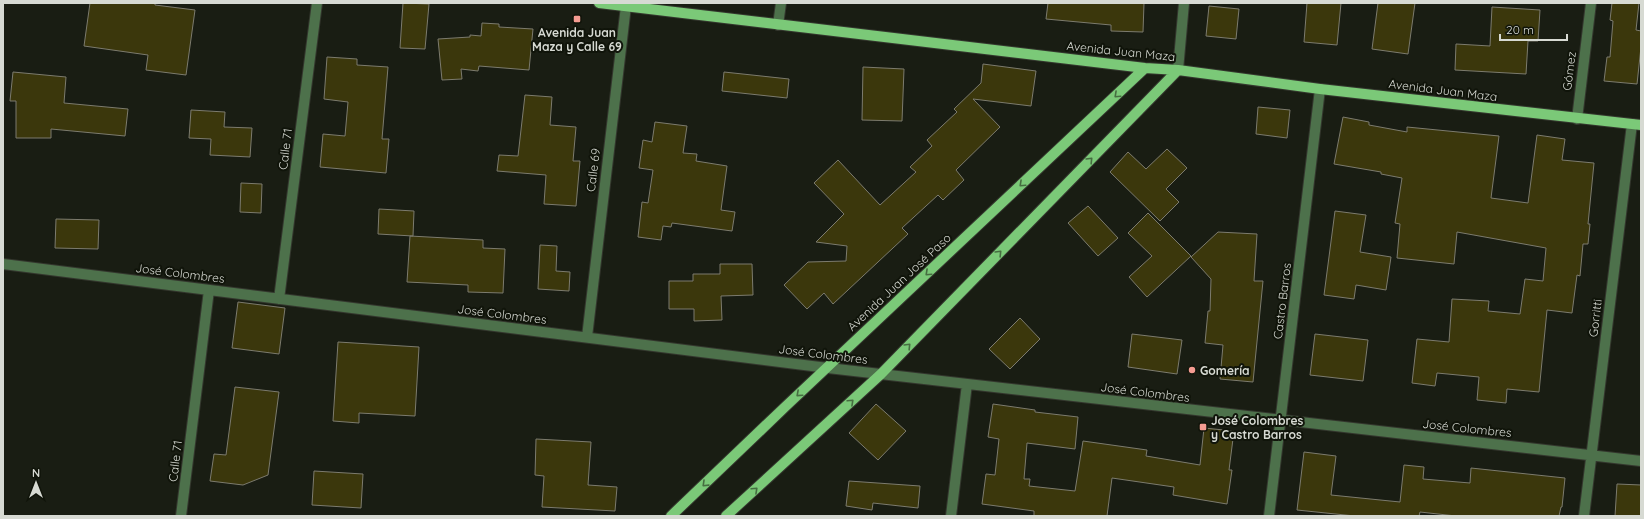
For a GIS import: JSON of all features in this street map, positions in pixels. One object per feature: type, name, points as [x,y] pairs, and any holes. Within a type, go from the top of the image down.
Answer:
[{"type":"main road","name":"Avenida Juan Maza","points":[[599,3],[1636,125]]},
{"type":"main road","name":"Avenida Juan José Paso","points":[[671,516],[1145,68]]},
{"type":"main road","points":[[726,516],[881,374],[1178,70]]},
{"type":"street","name":"Calle 71","points":[[279,299],[317,3]]},
{"type":"street","points":[[778,25],[781,3]]},
{"type":"street","points":[[1178,70],[1184,3]]},
{"type":"street","name":"Gómez","points":[[1577,119],[1591,3]]},
{"type":"street","name":"Calle 69","points":[[587,338],[626,6]]},
{"type":"street","name":"Castro Barros","points":[[1269,516],[1320,89]]},
{"type":"street","name":"Gorritti","points":[[1584,516],[1636,125]]},
{"type":"street","name":"José Colombres","points":[[3,264],[828,368],[1281,421],[1591,455],[1641,462]]},
{"type":"street","name":"Calle 71","points":[[181,516],[209,290]]},
{"type":"street","points":[[951,516],[967,384]]},
{"type":"building","points":[[90,3],[155,3],[155,5],[195,10],[186,75],[146,70],[148,55],[84,46]]},
{"type":"building","points":[[403,3],[429,4],[425,49],[400,48]]},
{"type":"building","points":[[1048,3],[1144,3],[1143,32],[1111,31],[1111,25],[1046,19]]},
{"type":"building","points":[[1307,3],[1341,3],[1337,45],[1304,42]]},
{"type":"building","points":[[1378,3],[1415,3],[1408,54],[1372,49]]},
{"type":"building","points":[[1612,3],[1639,3],[1636,30],[1641,31],[1641,47],[1637,84],[1604,81],[1607,57],[1610,57],[1613,21],[1610,20]]},
{"type":"building","points":[[1209,6],[1239,9],[1236,39],[1206,36]]},
{"type":"building","points":[[1492,7],[1540,10],[1538,41],[1528,41],[1526,74],[1455,70],[1456,44],[1490,46]]},
{"type":"building","points":[[482,23],[499,24],[499,27],[533,29],[529,70],[479,66],[478,71],[461,69],[462,79],[442,80],[438,39],[470,37],[470,35],[481,36]]},
{"type":"building","points":[[327,57],[357,59],[357,65],[388,67],[382,139],[389,139],[386,173],[320,167],[323,134],[345,136],[348,102],[324,99]]},
{"type":"building","points":[[983,64],[1036,71],[1031,106],[973,99],[1000,127],[956,170],[964,180],[943,200],[938,195],[902,228],[908,234],[833,304],[824,293],[807,309],[784,285],[808,262],[846,261],[847,246],[816,242],[844,214],[814,183],[838,160],[880,205],[916,172],[910,167],[932,146],[927,140],[957,112],[954,109],[981,83]]},
{"type":"building","points":[[863,67],[904,69],[902,121],[862,120]]},
{"type":"building","points":[[13,72],[66,77],[64,103],[128,109],[125,136],[51,129],[51,138],[16,138],[16,101],[10,101]]},
{"type":"building","points":[[724,72],[789,79],[787,98],[722,91]]},
{"type":"building","points":[[525,95],[552,97],[550,125],[576,127],[573,161],[580,161],[576,206],[544,204],[546,175],[497,171],[499,155],[518,156]]},
{"type":"building","points":[[1258,107],[1290,110],[1287,138],[1256,134]]},
{"type":"building","points":[[191,110],[225,112],[224,127],[252,128],[250,157],[210,155],[211,139],[189,138]]},
{"type":"building","points":[[1343,117],[1369,122],[1369,125],[1407,132],[1407,127],[1499,136],[1491,198],[1528,203],[1537,135],[1565,139],[1562,160],[1594,163],[1588,224],[1590,224],[1588,244],[1583,244],[1580,276],[1577,275],[1572,313],[1547,310],[1539,392],[1507,389],[1506,403],[1477,400],[1479,377],[1437,373],[1435,386],[1412,383],[1417,339],[1449,342],[1452,299],[1489,301],[1488,311],[1520,314],[1525,279],[1543,281],[1546,248],[1457,232],[1454,264],[1397,258],[1400,224],[1395,223],[1402,178],[1381,174],[1381,172],[1334,164]]},
{"type":"building","points":[[655,122],[687,126],[683,153],[697,154],[696,161],[727,166],[721,210],[735,212],[732,231],[672,223],[671,227],[663,226],[661,240],[638,237],[642,202],[648,203],[653,170],[639,168],[643,140],[652,142]]},
{"type":"building","points":[[1167,149],[1187,168],[1166,189],[1179,202],[1160,221],[1110,172],[1128,152],[1146,169]]},
{"type":"building","points":[[241,183],[262,184],[261,213],[240,212]]},
{"type":"building","points":[[1088,206],[1118,238],[1098,256],[1068,223]]},
{"type":"building","points":[[379,209],[414,211],[413,236],[378,234]]},
{"type":"building","points":[[1335,211],[1366,215],[1360,252],[1391,257],[1386,290],[1356,285],[1354,299],[1324,295]]},
{"type":"building","points":[[1148,213],[1191,256],[1147,297],[1129,277],[1152,256],[1128,233]]},
{"type":"building","points":[[56,219],[99,220],[98,249],[55,248]]},
{"type":"building","points":[[1218,232],[1257,234],[1254,281],[1263,281],[1253,382],[1220,379],[1223,345],[1205,343],[1208,311],[1210,311],[1211,279],[1191,257]]},
{"type":"building","points":[[410,236],[483,240],[483,248],[505,249],[503,293],[468,292],[468,285],[407,282]]},
{"type":"building","points":[[540,245],[557,246],[556,271],[570,272],[569,291],[538,289]]},
{"type":"building","points":[[720,264],[752,264],[753,295],[721,296],[722,320],[694,321],[694,309],[669,309],[669,281],[693,281],[693,274],[720,274]]},
{"type":"building","points":[[238,302],[285,308],[279,354],[232,348]]},
{"type":"building","points":[[1020,318],[1040,339],[1010,369],[989,349]]},
{"type":"building","points":[[1132,334],[1182,340],[1177,374],[1128,367]]},
{"type":"building","points":[[1315,334],[1368,340],[1363,381],[1310,375]]},
{"type":"building","points":[[338,342],[419,347],[415,416],[359,413],[359,423],[333,421]]},
{"type":"building","points":[[235,387],[279,392],[268,475],[243,485],[210,481],[214,454],[226,455]]},
{"type":"building","points":[[876,404],[906,431],[878,460],[849,433]]},
{"type":"building","points":[[993,404],[1035,410],[1035,412],[1078,417],[1075,449],[1027,443],[1024,479],[1030,479],[1029,486],[1075,491],[1083,441],[1147,450],[1146,456],[1200,465],[1204,428],[1234,431],[1229,470],[1232,470],[1227,504],[1173,495],[1174,487],[1112,478],[1107,516],[1034,516],[1034,511],[982,504],[986,474],[995,475],[999,439],[988,437]]},
{"type":"building","points":[[536,439],[591,442],[588,485],[617,487],[615,511],[542,507],[544,476],[535,475]]},
{"type":"building","points":[[1304,452],[1336,456],[1331,495],[1400,502],[1404,465],[1424,467],[1423,479],[1470,483],[1471,468],[1565,478],[1562,507],[1559,516],[1456,516],[1420,512],[1419,516],[1355,516],[1297,510]]},
{"type":"building","points":[[314,471],[363,474],[361,508],[312,505]]},
{"type":"building","points":[[849,481],[920,486],[918,508],[873,503],[872,510],[846,506]]},
{"type":"building","points":[[1617,484],[1641,485],[1641,516],[1615,516]]},
{"type":"place","name":"Avenida Juan Maza y Calle 69","points":[[577,19]]},
{"type":"place","name":"Gomería","points":[[1192,370]]},
{"type":"place","name":"José Colombres y Castro Barros","points":[[1203,427]]}]
